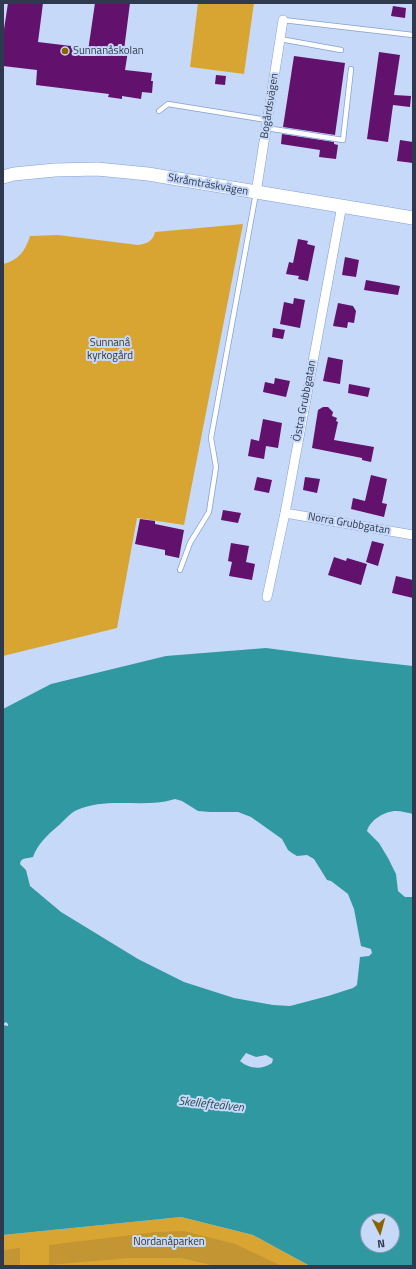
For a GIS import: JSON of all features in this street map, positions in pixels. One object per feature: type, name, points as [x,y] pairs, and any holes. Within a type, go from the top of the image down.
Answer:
[{"type":"main road","name":"Skråmträskvägen","points":[[3,177],[14,174],[55,170],[97,169],[148,174],[413,218]]},
{"type":"street","name":"Bogårdsvägen","points":[[256,193],[283,20]]},
{"type":"street","name":"Östra Grubbgatan","points":[[267,597],[342,205]]},
{"type":"street","name":"Norra Grubbgatan","points":[[284,513],[413,535]]},
{"type":"lane","points":[[283,20],[413,35]]},
{"type":"lane","points":[[280,39],[341,50]]},
{"type":"lane","points":[[159,111],[168,104],[343,140],[351,69]]},
{"type":"lane","points":[[180,570],[190,544],[209,512],[216,467],[211,438],[256,193]]},
{"type":"green space","points":[[198,3],[254,3],[244,74],[190,67]]},
{"type":"green space","name":"Sunnanå kyrkogård","points":[[243,224],[184,525],[137,518],[117,628],[3,656],[3,264],[17,258],[21,254],[30,236],[58,235],[138,245],[149,242],[153,238],[155,232]]},
{"type":"green space","name":"Nordanåparken","points":[[181,1217],[253,1235],[310,1266],[3,1266],[3,1235]]},
{"type":"green space","points":[[184,1231],[235,1244],[282,1266],[215,1266],[181,1258],[128,1258],[49,1265],[49,1245],[156,1232]]},
{"type":"green space","points":[[20,1248],[20,1266],[3,1266],[3,1250]]},
{"type":"water","name":"Skellefteälven","points":[[266,648],[413,666],[413,814],[392,811],[383,814],[371,823],[367,831],[379,843],[388,858],[396,874],[398,891],[405,897],[413,897],[413,1266],[310,1266],[253,1235],[181,1217],[3,1235],[3,1025],[8,1026],[8,1024],[6,1022],[3,1024],[3,709],[51,684],[166,656]],"holes":[[[175,799],[182,801],[198,811],[238,812],[251,817],[282,839],[288,850],[292,853],[297,856],[307,855],[314,859],[327,880],[331,881],[348,894],[354,909],[361,946],[371,949],[372,953],[369,956],[360,957],[357,985],[353,988],[328,996],[290,1006],[273,1005],[234,998],[184,982],[138,959],[61,912],[30,886],[26,870],[20,864],[21,860],[33,857],[43,840],[74,811],[101,804],[151,803]],[[246,1053],[256,1057],[266,1055],[273,1059],[272,1063],[260,1068],[247,1066],[240,1061]]]},
{"type":"building","name":"Sunnanåskolan","points":[[8,3],[43,3],[38,42],[71,46],[71,48],[88,51],[95,3],[130,3],[124,50],[128,51],[125,70],[152,73],[152,93],[142,92],[141,99],[122,96],[122,99],[108,97],[109,94],[36,85],[37,70],[3,66],[3,36]]},
{"type":"building","points":[[393,6],[406,8],[405,18],[391,16]]},
{"type":"building","points":[[379,52],[400,55],[394,95],[411,96],[410,107],[393,105],[388,142],[367,139]]},
{"type":"building","points":[[294,56],[345,63],[335,135],[283,127]]},
{"type":"building","points":[[216,75],[226,76],[225,85],[215,84]]},
{"type":"building","points":[[282,134],[334,142],[334,144],[338,145],[336,159],[319,157],[320,150],[281,144]]},
{"type":"building","points":[[400,140],[413,142],[413,163],[397,161]]},
{"type":"building","points":[[298,239],[308,241],[307,244],[315,246],[308,281],[298,279],[299,276],[286,274],[289,262],[293,263]]},
{"type":"building","points":[[345,257],[359,260],[356,277],[342,275]]},
{"type":"building","points":[[366,280],[400,286],[398,295],[364,290]]},
{"type":"building","points":[[294,298],[305,300],[300,328],[280,324],[284,302],[293,304]]},
{"type":"building","points":[[338,303],[353,306],[356,311],[354,323],[348,322],[347,328],[333,326]]},
{"type":"building","points":[[273,328],[285,330],[283,339],[272,337]]},
{"type":"building","points":[[328,357],[343,360],[340,384],[323,381]]},
{"type":"building","points":[[275,378],[290,381],[286,397],[263,392],[265,382],[274,384]]},
{"type":"building","points":[[349,384],[370,388],[368,397],[348,393]]},
{"type":"building","points":[[323,407],[328,407],[333,412],[332,416],[337,418],[336,421],[338,422],[334,440],[374,447],[371,462],[362,460],[362,458],[312,448],[318,410]]},
{"type":"building","points":[[263,419],[282,423],[278,448],[266,446],[264,459],[248,456],[251,439],[259,441]]},
{"type":"building","points":[[371,475],[387,479],[382,503],[387,504],[384,517],[351,509],[353,498],[365,501]]},
{"type":"building","points":[[257,477],[272,480],[269,493],[254,490]]},
{"type":"building","points":[[305,477],[320,479],[317,493],[303,490]]},
{"type":"building","points":[[223,510],[241,513],[238,523],[221,520]]},
{"type":"building","points":[[140,519],[155,521],[155,524],[184,530],[179,558],[165,555],[165,550],[135,544]]},
{"type":"building","points":[[372,541],[384,544],[378,566],[366,562]]},
{"type":"building","points":[[231,543],[249,546],[246,562],[255,564],[252,580],[229,576],[232,562],[228,561]]},
{"type":"building","points":[[334,557],[346,561],[347,558],[367,564],[361,585],[328,575]]},
{"type":"building","points":[[396,576],[413,580],[413,598],[392,593]]},
{"type":"place","name":"Sunnanåskolan","points":[[65,51]]}]
